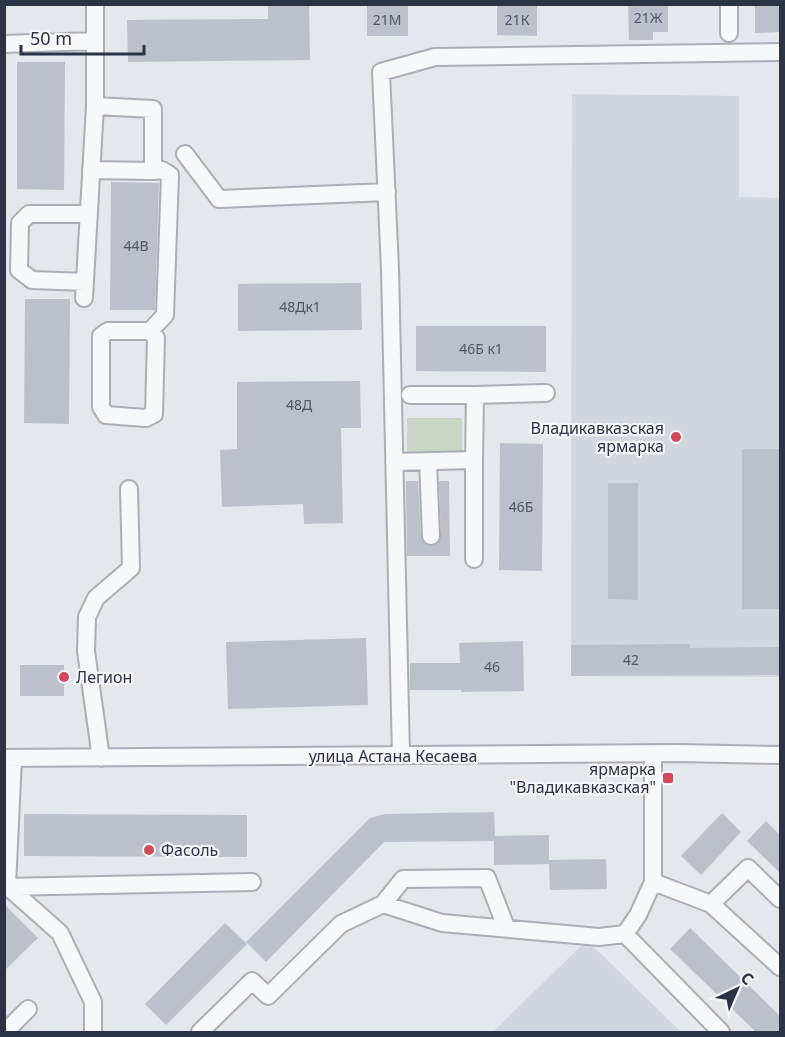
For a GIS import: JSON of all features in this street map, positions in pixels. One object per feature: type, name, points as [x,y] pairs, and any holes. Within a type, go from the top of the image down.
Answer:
[{"type":"street","points":[[89,214],[29,214],[20,223],[19,270],[32,280],[84,290],[89,214],[95,106],[95,4]]},
{"type":"street","points":[[729,4],[729,33]]},
{"type":"street","points":[[4,44],[95,41]]},
{"type":"street","points":[[401,756],[387,192],[381,72],[435,57],[780,52]]},
{"type":"street","points":[[95,106],[153,109],[153,171]]},
{"type":"street","points":[[185,154],[219,199],[387,192]]},
{"type":"street","points":[[91,170],[162,170],[170,175],[165,315],[150,331],[108,331],[101,336],[101,407],[106,415],[147,418],[154,414],[156,338],[150,331]]},
{"type":"street","points":[[410,395],[546,393]]},
{"type":"street","points":[[474,559],[475,395]]},
{"type":"street","points":[[394,462],[474,460]]},
{"type":"street","points":[[428,461],[431,536]]},
{"type":"street","points":[[101,758],[86,651],[87,617],[96,598],[131,568],[129,489]]},
{"type":"street","name":"улица Астана Кесаева","points":[[9,758],[653,755],[678,753],[780,755]]},
{"type":"street","points":[[383,904],[442,923],[600,937],[624,934],[638,915],[653,882],[653,755]]},
{"type":"street","points":[[5,886],[9,758]]},
{"type":"street","points":[[711,904],[748,868],[780,899]]},
{"type":"street","points":[[200,1032],[252,981],[268,996],[341,924],[383,904],[403,879],[487,878],[506,927]]},
{"type":"street","points":[[5,886],[252,882]]},
{"type":"street","points":[[653,882],[711,904],[780,967]]},
{"type":"street","points":[[5,886],[60,933],[93,1002],[93,1032]]},
{"type":"street","points":[[624,934],[721,1032]]},
{"type":"street","points":[[6,1032],[28,1009]]},
{"type":"shaded area","name":"Владикавказская ярмарка","points":[[572,94],[739,96],[739,197],[780,198],[780,677],[571,676]]},
{"type":"shaded area","points":[[586,941],[591,944],[681,1032],[493,1032]]},
{"type":"green space","points":[[407,418],[462,418],[462,452],[407,452]]},
{"type":"building","points":[[268,4],[309,4],[310,60],[128,62],[127,20],[268,19]]},
{"type":"building","points":[[367,4],[408,4],[408,36],[367,36]]},
{"type":"building","points":[[497,4],[537,4],[537,36],[497,35]]},
{"type":"building","points":[[628,4],[668,4],[668,32],[653,32],[653,40],[629,40]]},
{"type":"building","points":[[755,4],[780,4],[780,32],[755,33]]},
{"type":"building","points":[[17,62],[65,62],[64,190],[17,189]]},
{"type":"building","points":[[111,182],[159,183],[155,310],[110,310]]},
{"type":"building","points":[[361,283],[362,330],[238,331],[238,284]]},
{"type":"building","points":[[25,299],[70,299],[69,424],[24,423]]},
{"type":"building","points":[[416,326],[546,326],[546,372],[416,371]]},
{"type":"building","points":[[360,381],[361,428],[341,428],[343,523],[304,524],[303,504],[222,507],[220,450],[237,449],[237,382]]},
{"type":"building","points":[[500,443],[543,444],[542,571],[499,570]]},
{"type":"building","points":[[742,449],[780,449],[780,609],[742,609]]},
{"type":"building","points":[[406,481],[418,481],[421,537],[423,542],[431,546],[437,544],[441,536],[439,481],[449,481],[450,556],[407,556]]},
{"type":"building","points":[[608,483],[638,483],[638,600],[608,599]]},
{"type":"building","points":[[366,638],[368,705],[228,709],[226,642]]},
{"type":"building","points":[[523,641],[524,691],[410,690],[410,663],[460,663],[459,643]]},
{"type":"building","points":[[690,644],[690,648],[780,647],[780,675],[571,676],[571,645]]},
{"type":"building","points":[[20,665],[64,665],[64,696],[20,696]]},
{"type":"building","points":[[494,812],[495,836],[549,835],[549,860],[606,859],[607,889],[550,890],[549,864],[494,865],[494,841],[384,842],[266,962],[246,942],[370,818],[385,814]]},
{"type":"building","points":[[722,813],[741,832],[701,875],[681,856]]},
{"type":"building","points":[[24,814],[247,815],[247,857],[24,856]]},
{"type":"building","points":[[766,821],[780,835],[780,873],[747,841]]},
{"type":"building","points":[[4,904],[38,938],[4,971]]},
{"type":"building","points":[[225,923],[247,944],[166,1025],[145,1004]]},
{"type":"building","points":[[690,928],[780,1016],[780,1032],[756,1032],[670,949]]},
{"type":"place","name":"Владикавказская ярмарка","points":[[676,437]]},
{"type":"place","name":"Легион","points":[[64,677]]},
{"type":"place","name":"ярмарка \"Владикавказская\"","points":[[668,778]]},
{"type":"place","name":"Фасоль","points":[[149,850]]}]
